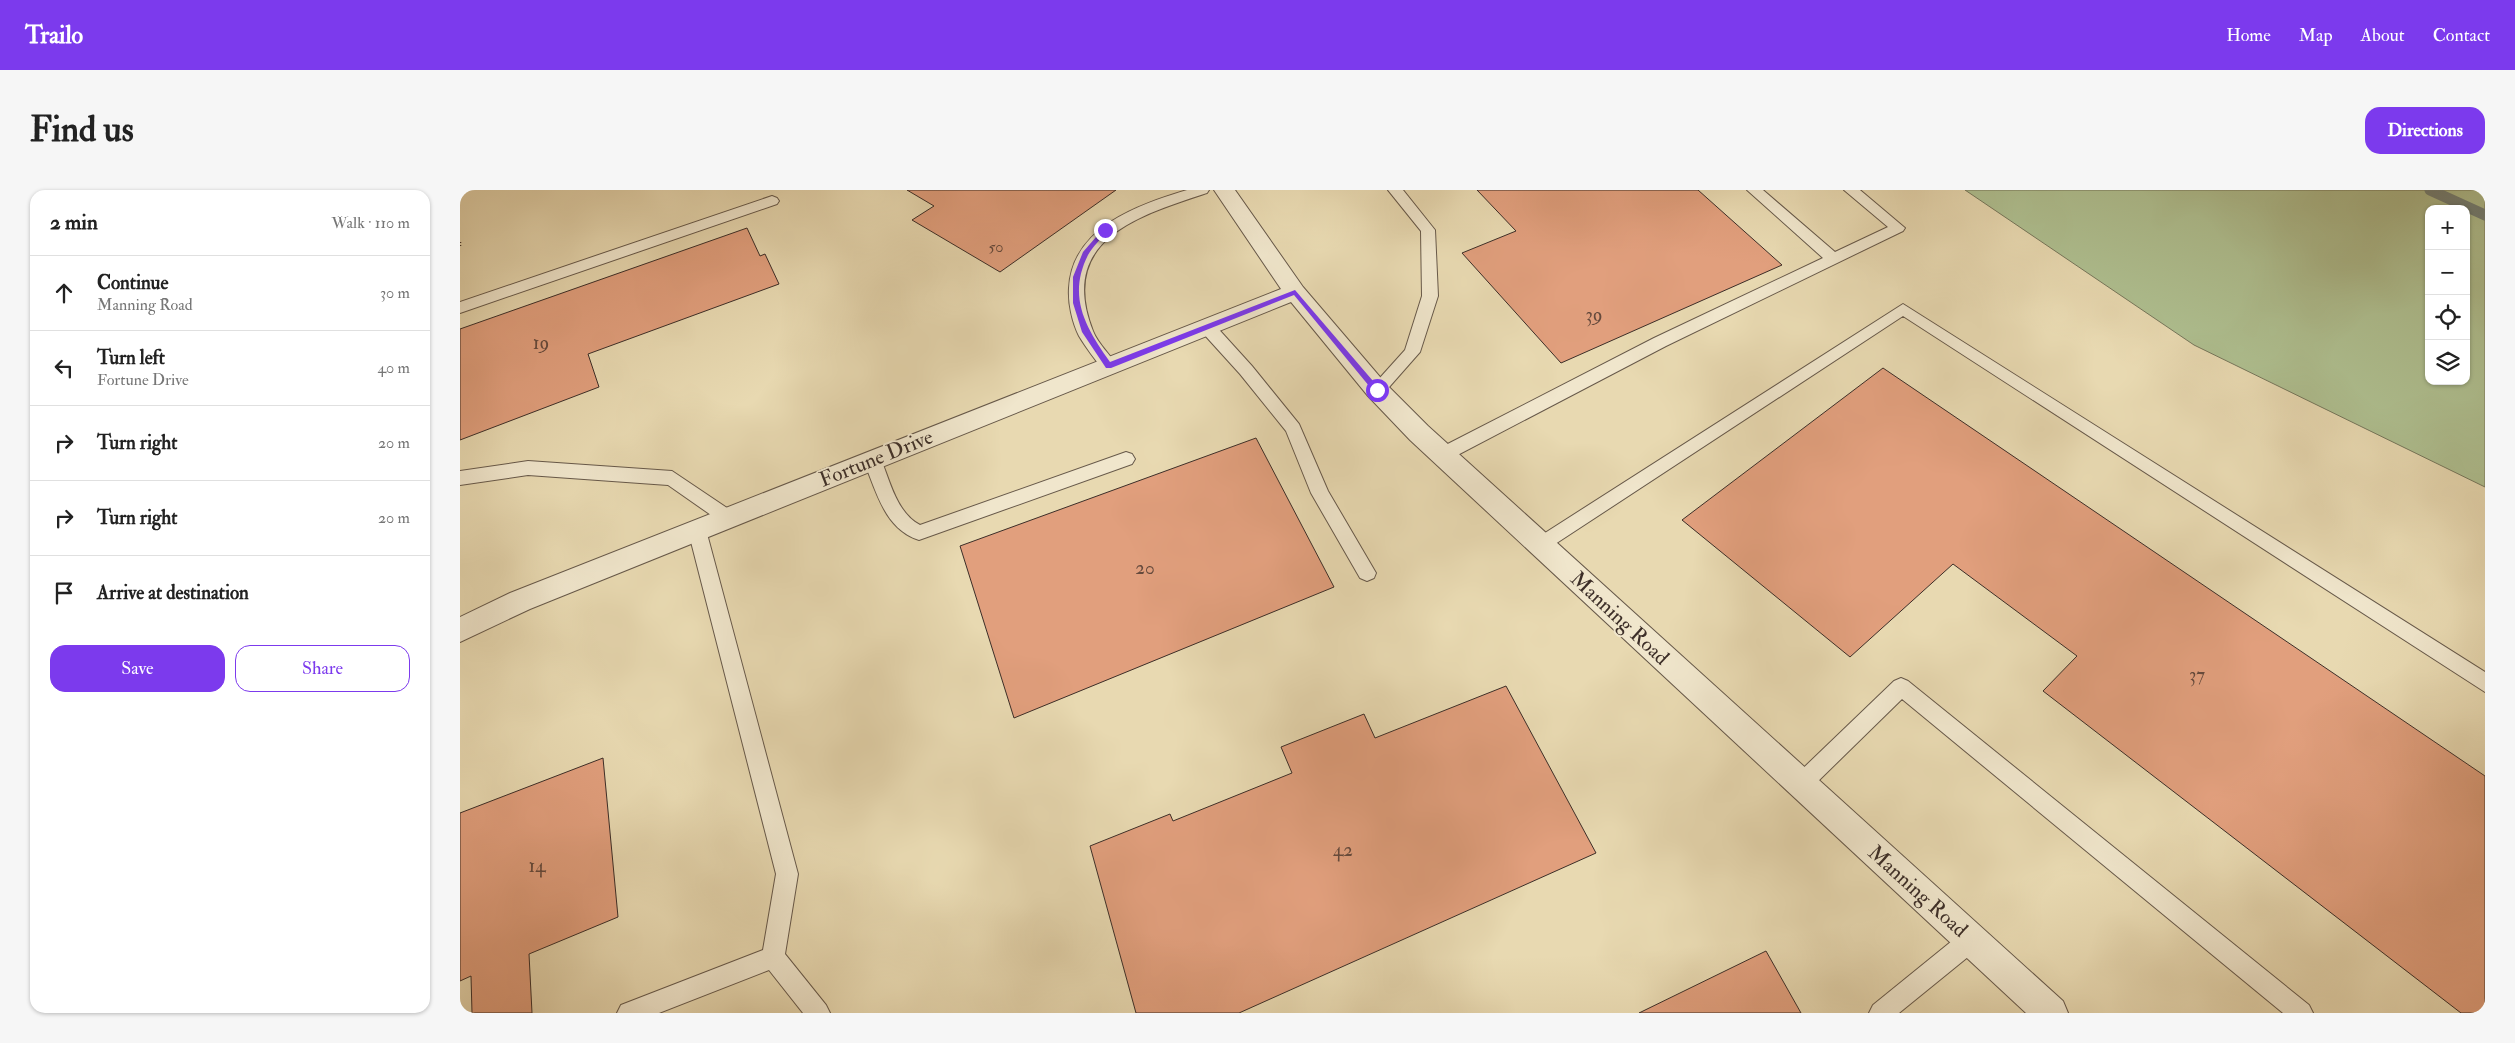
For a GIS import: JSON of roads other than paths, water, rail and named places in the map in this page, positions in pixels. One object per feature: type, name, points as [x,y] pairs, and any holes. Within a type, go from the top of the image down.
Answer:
[{"type":"street","name":"Manning Road","points":[[1224,190],[1295,292],[1377,390],[1442,454],[1540,545],[2051,1013]]},
{"type":"street","name":"Fortune Drive","points":[[460,630],[520,601],[727,517],[1295,292]]},
{"type":"lane","points":[[1109,366],[1085,332],[1076,303],[1077,277],[1086,252],[1105,230],[1129,216],[1202,190]]},
{"type":"lane","points":[[1377,390],[1412,352],[1430,296],[1428,230],[1395,190]]},
{"type":"lane","points":[[1754,190],[1833,259]]},
{"type":"lane","points":[[1442,454],[1660,342],[1898,228],[1851,190]]},
{"type":"lane","points":[[460,308],[772,201]]},
{"type":"lane","points":[[1540,545],[1903,309],[2485,683]]},
{"type":"lane","points":[[1207,327],[1246,370],[1293,428],[1320,493],[1367,572]]},
{"type":"lane","points":[[872,459],[894,510],[904,525],[919,533],[1126,459]]},
{"type":"lane","points":[[460,478],[528,468],[672,478],[727,517]]},
{"type":"lane","points":[[697,530],[787,874],[774,957],[818,1013]]},
{"type":"lane","points":[[1801,784],[1901,687],[2301,1013]]},
{"type":"lane","points":[[1881,1013],[1971,940]]},
{"type":"lane","points":[[629,1013],[774,957]]},
{"type":"waterway","points":[[2430,190],[2485,215]]}]
